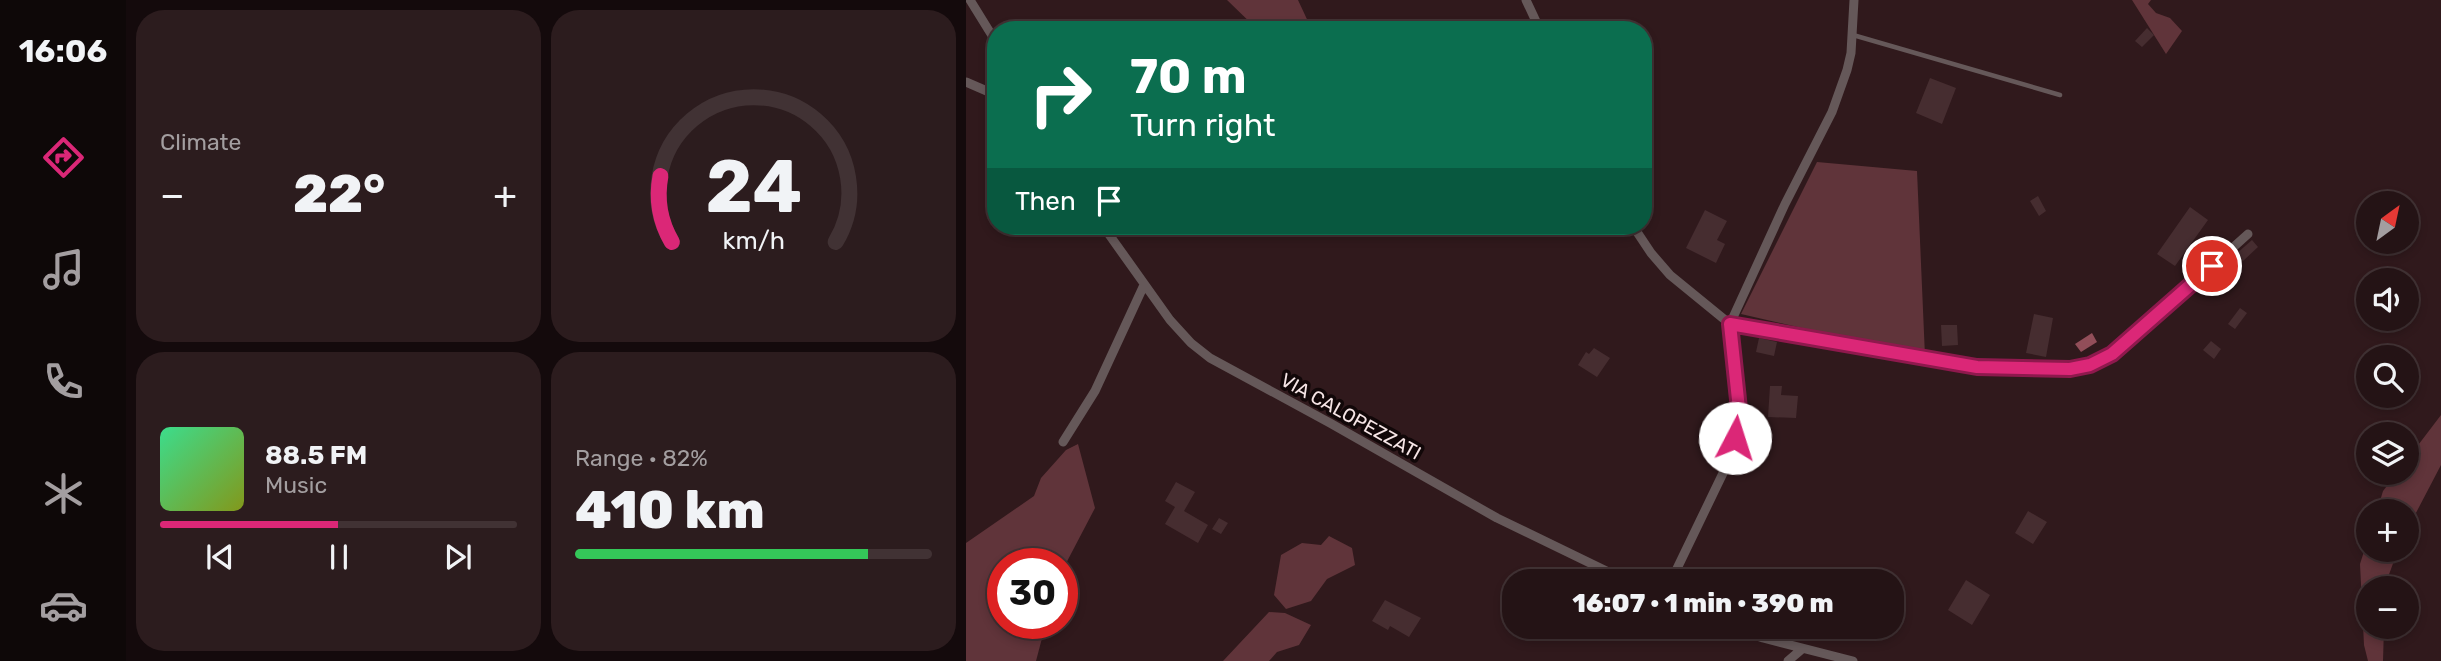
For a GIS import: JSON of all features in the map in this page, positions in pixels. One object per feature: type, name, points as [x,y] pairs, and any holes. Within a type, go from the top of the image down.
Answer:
[{"type":"street","points":[[970,0],[987,27]]},
{"type":"street","points":[[1526,0],[1536,21]]},
{"type":"street","points":[[1677,569],[1725,469],[1735,438],[1739,409],[1730,324],[1785,204],[1832,112],[1847,70],[1854,0]]},
{"type":"street","points":[[966,82],[987,91]]},
{"type":"street","points":[[1639,235],[1663,268],[1730,324],[1977,367],[2057,370],[2079,368],[2117,350],[2248,234]]},
{"type":"street","name":"VIA CALOPEZZATI","points":[[1109,235],[1182,334],[1217,363],[1331,423],[1474,505],[1603,569]]},
{"type":"street","points":[[1063,442],[1095,391],[1144,285]]},
{"type":"street","points":[[1770,639],[1853,661]]},
{"type":"street","points":[[1788,661],[1802,649]]},
{"type":"lane","points":[[1852,34],[2060,95]]},
{"type":"shaded area","points":[[1227,0],[1298,0],[1308,21],[1249,21]]},
{"type":"shaded area","points":[[2132,0],[2151,0],[2148,4],[2156,13],[2170,18],[2182,31],[2166,54]]},
{"type":"shaded area","points":[[1817,162],[1917,171],[1925,356],[1741,314]]},
{"type":"shaded area","points":[[2092,333],[2097,342],[2081,352],[2075,344]]},
{"type":"shaded area","points":[[2441,415],[2441,465],[2419,507],[2419,499],[2381,499],[2388,485],[2419,485],[2419,444]]},
{"type":"shaded area","points":[[1078,444],[1095,508],[1074,548],[987,548],[987,639],[1042,639],[1036,661],[966,661],[966,543],[1034,496],[1041,478],[1066,450]]},
{"type":"shaded area","points":[[1329,536],[1352,548],[1355,565],[1327,579],[1311,601],[1286,609],[1274,595],[1281,555],[1302,543],[1321,545]]},
{"type":"shaded area","points":[[2394,562],[2388,576],[2361,576],[2360,564]]},
{"type":"shaded area","points":[[1269,612],[1285,613],[1311,625],[1299,645],[1277,652],[1269,661],[1223,661]]},
{"type":"shaded area","points":[[2364,639],[2384,639],[2383,661],[2368,661]]},
{"type":"building","points":[[2147,28],[2154,35],[2142,47],[2135,41]]},
{"type":"building","points":[[1930,78],[1956,88],[1942,124],[1916,113]]},
{"type":"building","points":[[2038,196],[2046,211],[2039,216],[2030,201]]},
{"type":"building","points":[[2190,207],[2208,220],[2175,266],[2157,254]]},
{"type":"building","points":[[1705,210],[1727,221],[1717,240],[1725,244],[1716,263],[1686,248]]},
{"type":"building","points":[[2252,240],[2258,247],[2243,261],[2236,254]]},
{"type":"building","points":[[2240,308],[2247,313],[2235,329],[2228,324]]},
{"type":"building","points":[[2034,314],[2053,318],[2046,357],[2026,353]]},
{"type":"building","points":[[1941,325],[1957,325],[1958,345],[1942,346]]},
{"type":"building","points":[[1759,338],[1777,342],[1774,356],[1756,352]]},
{"type":"building","points":[[2211,341],[2221,349],[2214,359],[2203,350]]},
{"type":"building","points":[[1594,348],[1610,358],[1597,377],[1578,365],[1586,352],[1589,354]]},
{"type":"building","points":[[1770,386],[1782,386],[1781,395],[1798,396],[1796,418],[1768,417]]},
{"type":"building","points":[[1176,482],[1195,492],[1184,511],[1208,525],[1198,543],[1165,524],[1175,507],[1165,501]]},
{"type":"building","points":[[2028,511],[2047,522],[2033,544],[2015,533]]},
{"type":"building","points":[[1219,518],[1228,523],[1221,534],[1212,529]]},
{"type":"building","points":[[1966,580],[1990,595],[1972,625],[1948,610]]},
{"type":"building","points":[[1385,600],[1421,618],[1409,637],[1390,626],[1388,630],[1372,621]]},
{"type":"route","points":[[1735,438],[1739,409],[1730,324],[1977,367],[2057,370],[2079,368],[2112,354],[2212,266]]}]
